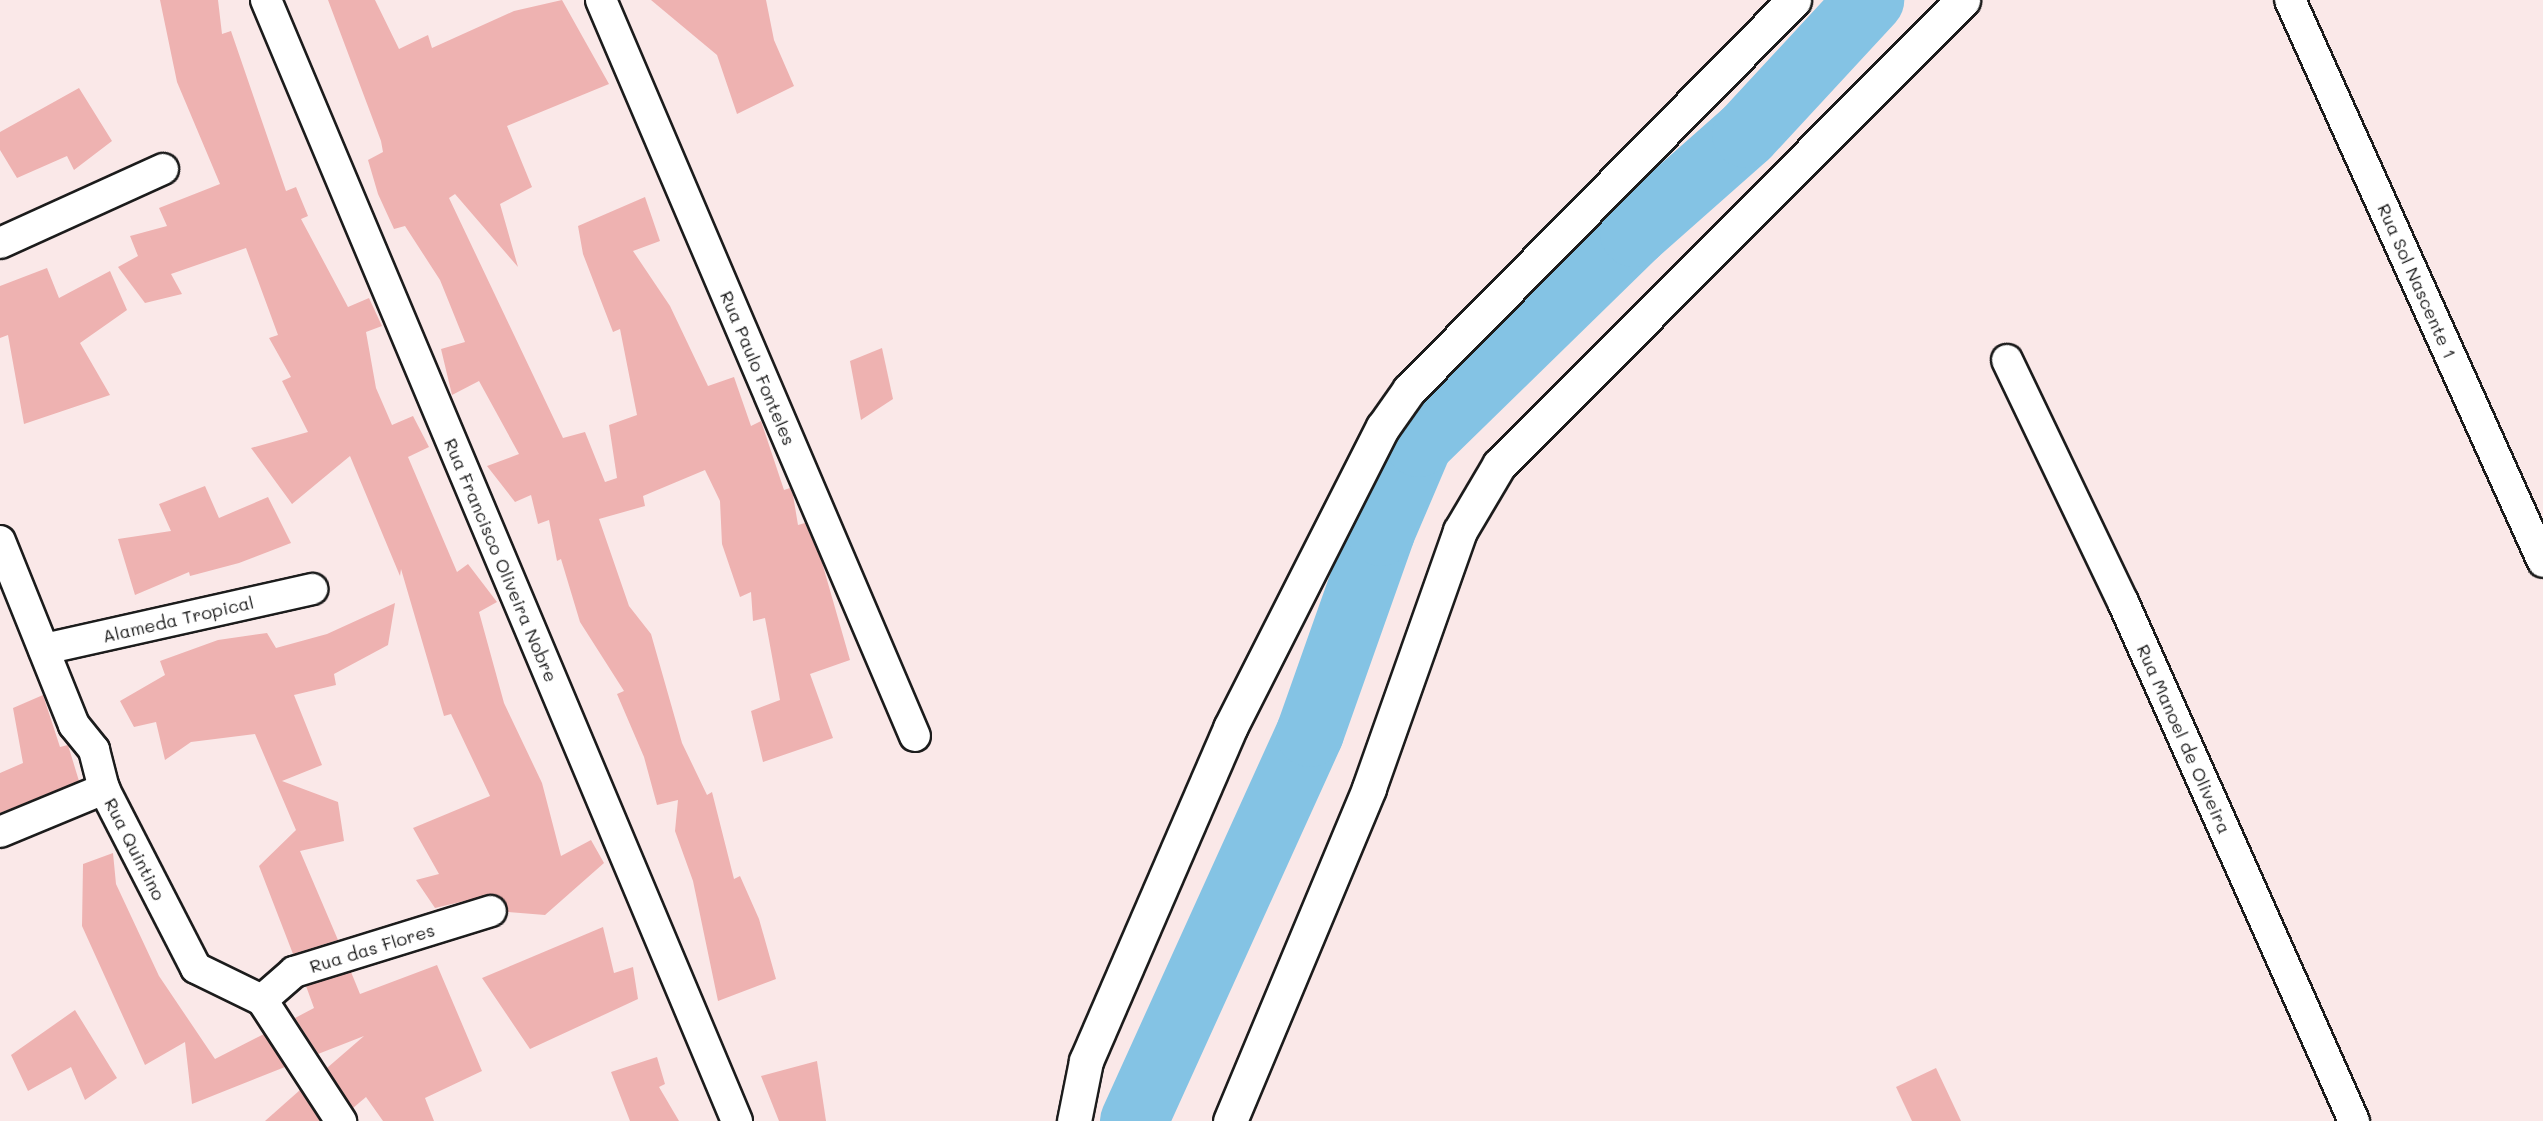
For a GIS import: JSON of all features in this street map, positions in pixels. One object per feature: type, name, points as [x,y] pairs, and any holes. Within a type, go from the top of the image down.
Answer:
[{"type":"street","name":"Rua Francisco Oliveira Nobre","points":[[266,0],[737,1121]]},
{"type":"street","name":"Rua Paulo Fonteles","points":[[601,0],[915,736]]},
{"type":"street","points":[[1074,1121],[1086,1060],[1230,728],[1383,427],[1416,383],[1794,0]]},
{"type":"street","points":[[1230,1121],[1369,788],[1460,531],[1499,465],[1963,0]]},
{"type":"street","name":"Rua Sol Nascente 1","points":[[2290,0],[2543,562]]},
{"type":"street","points":[[0,243],[164,169]]},
{"type":"street","name":"Rua Manoel de Oliveira","points":[[2007,360],[2123,602],[2354,1121]]},
{"type":"street","name":"Rua Quintino","points":[[0,541],[74,725],[94,750],[104,789],[196,968],[262,1000]]},
{"type":"street","name":"Alameda Tropical","points":[[44,649],[312,589]]},
{"type":"street","points":[[0,832],[104,789]]},
{"type":"street","name":"Rua das Flores","points":[[262,1000],[294,972],[491,911]]},
{"type":"street","points":[[262,1000],[337,1116]]},
{"type":"building","points":[[160,0],[218,0],[222,34],[231,31],[286,191],[296,187],[308,216],[301,219],[348,307],[369,298],[382,326],[366,332],[376,388],[392,425],[413,416],[429,447],[408,457],[457,572],[468,564],[497,602],[479,612],[504,703],[542,783],[561,856],[591,840],[604,863],[545,915],[508,912],[503,899],[494,894],[435,908],[416,880],[439,874],[413,828],[490,796],[451,714],[444,716],[401,569],[400,576],[350,456],[292,504],[251,448],[308,432],[282,381],[291,377],[269,338],[278,335],[246,248],[171,274],[182,294],[145,303],[118,267],[138,256],[130,236],[167,226],[159,208],[220,184],[177,82]]},
{"type":"building","points":[[328,0],[375,0],[399,49],[428,35],[432,48],[514,11],[562,0],[609,84],[507,126],[532,187],[500,204],[518,267],[455,194],[449,198],[563,438],[585,432],[605,482],[617,478],[609,425],[637,415],[620,329],[613,332],[583,254],[578,226],[645,197],[660,241],[633,251],[670,306],[708,386],[734,377],[751,426],[761,421],[784,490],[790,488],[793,495],[798,525],[805,523],[821,559],[850,660],[810,674],[833,738],[763,762],[751,711],[780,700],[765,618],[753,621],[751,592],[740,597],[722,544],[720,501],[705,470],[643,496],[645,506],[599,519],[629,606],[651,634],[682,743],[707,795],[712,792],[734,879],[740,876],[759,919],[776,979],[718,1001],[693,881],[675,831],[678,800],[657,805],[644,757],[617,694],[624,691],[580,622],[561,559],[557,561],[549,520],[538,524],[531,495],[515,502],[487,466],[519,454],[479,381],[452,395],[441,349],[465,342],[440,280],[405,226],[394,229],[378,194],[368,160],[383,152],[381,141]]},
{"type":"building","points":[[651,0],[766,0],[774,40],[794,86],[737,114],[717,55]]},
{"type":"building","points":[[79,88],[112,141],[74,170],[67,156],[17,178],[0,150],[0,132]]},
{"type":"building","points":[[47,268],[59,298],[110,271],[127,310],[80,343],[110,395],[24,424],[8,335],[0,338],[0,286]]},
{"type":"building","points":[[882,348],[893,399],[861,420],[850,361]]},
{"type":"building","points":[[205,486],[219,518],[268,497],[291,543],[239,563],[190,576],[189,572],[135,595],[118,539],[171,531],[159,504]]},
{"type":"building","points":[[395,603],[388,645],[334,674],[336,685],[294,695],[322,765],[282,781],[338,802],[344,841],[300,851],[338,940],[293,954],[259,866],[296,830],[255,734],[191,742],[165,760],[156,722],[134,727],[120,701],[165,675],[160,661],[218,640],[267,633],[276,648],[327,634]]},
{"type":"building","points":[[43,695],[60,747],[68,745],[79,781],[0,813],[0,773],[23,763],[13,708]]},
{"type":"building","points":[[113,853],[116,884],[159,976],[215,1059],[264,1034],[285,1067],[192,1104],[185,1042],[145,1065],[82,926],[83,864]]},
{"type":"building","points":[[603,927],[614,973],[633,967],[638,999],[530,1049],[482,978]]},
{"type":"building","points":[[437,965],[482,1071],[425,1098],[434,1121],[383,1121],[366,1097],[353,1108],[327,1068],[364,1036],[318,1054],[295,1018],[314,1008],[306,986],[351,972],[360,994]]},
{"type":"building","points":[[75,1010],[117,1078],[85,1100],[71,1067],[28,1091],[11,1055]]},
{"type":"building","points":[[657,1057],[665,1084],[659,1087],[679,1121],[630,1121],[611,1072]]},
{"type":"building","points":[[817,1061],[826,1121],[779,1121],[761,1076]]},
{"type":"building","points":[[1936,1068],[1961,1121],[1912,1121],[1896,1087]]},
{"type":"building","points":[[300,1090],[320,1121],[265,1121]]},
{"type":"waterway","points":[[1134,1121],[1310,733],[1381,532],[1419,443],[1634,233],[1746,134],[1870,0]]}]
